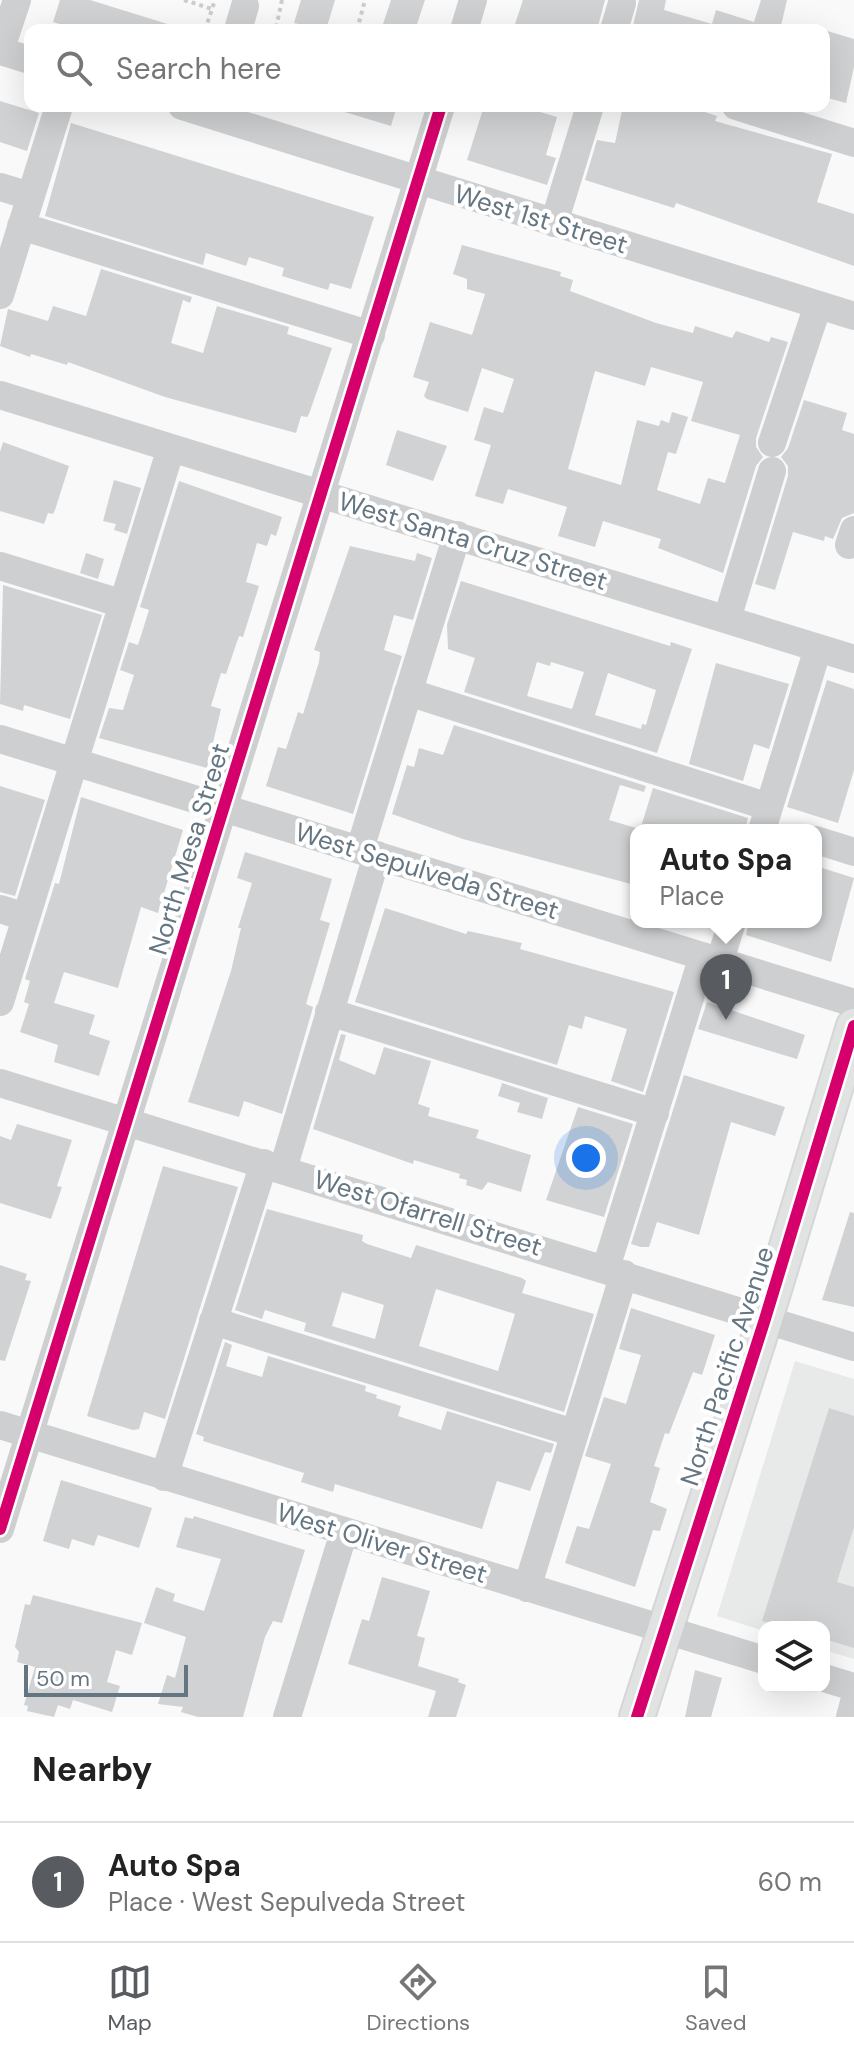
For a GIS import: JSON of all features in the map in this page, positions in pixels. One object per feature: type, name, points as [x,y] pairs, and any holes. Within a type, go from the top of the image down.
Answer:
[{"type":"main road","name":"North Pacific Avenue","points":[[637,1717],[765,1319],[854,1026]]},
{"type":"street","points":[[17,0],[0,51],[24,58]]},
{"type":"street","points":[[466,24],[473,0]]},
{"type":"street","points":[[616,24],[622,3]]},
{"type":"street","points":[[0,295],[57,112]]},
{"type":"street","name":"West 1st Street","points":[[219,112],[419,181],[854,316]]},
{"type":"street","name":"North Mesa Street","points":[[0,1529],[129,1122],[439,112]]},
{"type":"street","points":[[554,223],[588,112]]},
{"type":"street","points":[[755,112],[854,143]]},
{"type":"street","points":[[0,187],[30,196]]},
{"type":"street","points":[[21,226],[371,335]]},
{"type":"street","points":[[772,443],[818,305]]},
{"type":"street","name":"West Santa Cruz Street","points":[[0,395],[854,659]]},
{"type":"street","points":[[0,1002],[13,913],[75,762],[171,448]]},
{"type":"street","points":[[727,619],[772,471]]},
{"type":"street","points":[[164,1477],[213,1321],[274,1166],[329,1012],[408,692],[457,535]]},
{"type":"street","points":[[0,566],[123,604]]},
{"type":"street","points":[[408,692],[770,822],[818,648]]},
{"type":"street","name":"West Sepulveda Street","points":[[0,739],[854,1003]]},
{"type":"street","points":[[822,842],[854,852]]},
{"type":"street","points":[[527,1588],[574,1433],[655,1113],[711,958],[728,928]]},
{"type":"street","points":[[329,1012],[655,1113]]},
{"type":"street","name":"West Ofarrell Street","points":[[0,1083],[854,1347]]},
{"type":"street","points":[[213,1321],[574,1433]]},
{"type":"street","name":"West Oliver Street","points":[[0,1425],[758,1658]]},
{"type":"street","points":[[287,1717],[344,1532]]},
{"type":"street","points":[[830,1680],[854,1687]]},
{"type":"street","points":[[850,1717],[854,1702]]},
{"type":"path","points":[[184,0],[212,9]]},
{"type":"path","points":[[207,24],[215,0]]},
{"type":"path","points":[[277,24],[282,0]]},
{"type":"path","points":[[359,24],[365,0]]},
{"type":"shaded area","points":[[795,1361],[854,1379],[854,1659],[830,1652],[830,1621],[758,1621],[758,1629],[717,1616]]},
{"type":"building","points":[[60,0],[90,0],[168,24],[60,24],[53,22]]},
{"type":"building","points":[[301,0],[335,0],[328,24],[294,23]]},
{"type":"building","points":[[391,0],[425,0],[417,24],[383,24]]},
{"type":"building","points":[[523,0],[605,0],[599,24],[515,24]]},
{"type":"building","points":[[639,0],[666,0],[664,10],[712,24],[633,24]]},
{"type":"building","points":[[761,0],[787,0],[781,24],[712,24],[716,10],[754,22]]},
{"type":"building","points":[[830,32],[854,39],[854,67],[846,103],[830,99]]},
{"type":"building","points":[[0,101],[24,108],[24,112],[39,113],[27,151],[0,142]]},
{"type":"building","points":[[345,112],[395,112],[391,126]]},
{"type":"building","points":[[482,112],[540,112],[557,117],[546,155],[556,158],[547,185],[467,160]]},
{"type":"building","points":[[622,112],[705,112],[717,116],[715,121],[832,154],[817,202],[854,214],[854,266],[676,203],[674,208],[585,180],[597,140],[615,143]]},
{"type":"building","points":[[71,123],[374,217],[351,289],[330,283],[328,290],[282,276],[284,268],[249,257],[246,266],[206,253],[203,265],[45,216]]},
{"type":"building","points":[[462,245],[561,272],[560,276],[573,280],[570,291],[656,323],[693,333],[695,326],[732,338],[736,331],[769,342],[771,337],[788,342],[756,438],[756,447],[763,457],[756,466],[723,573],[658,548],[661,539],[603,521],[595,547],[558,536],[567,507],[508,489],[503,504],[475,496],[491,445],[474,440],[484,407],[503,413],[514,379],[482,368],[468,412],[424,396],[429,382],[413,377],[430,322],[472,335],[485,294],[467,289],[467,279],[453,274]],"holes":[[[651,367],[703,382],[691,421],[740,435],[725,483],[708,478],[700,504],[657,490],[668,452],[676,454],[688,417],[672,412],[669,423],[661,420],[659,426],[637,420],[621,485],[568,469],[595,371],[645,386]]]},
{"type":"building","points":[[101,269],[192,297],[190,303],[183,300],[171,343],[203,353],[217,306],[289,327],[287,334],[332,348],[309,414],[307,417],[301,416],[296,433],[165,397],[68,362],[67,365],[31,354],[30,357],[0,346],[8,309],[48,321],[53,306],[86,316]]},
{"type":"building","points":[[804,400],[847,413],[842,430],[854,434],[854,513],[842,518],[833,539],[825,536],[824,541],[793,532],[775,590],[755,584],[788,476],[788,466],[781,457],[788,448]]},
{"type":"building","points":[[397,430],[447,446],[433,481],[386,465]]},
{"type":"building","points":[[3,442],[69,466],[55,510],[53,514],[48,513],[44,524],[0,511],[0,452]]},
{"type":"building","points":[[114,480],[141,488],[127,534],[114,530],[116,524],[103,521]]},
{"type":"building","points":[[179,481],[282,517],[276,536],[271,534],[267,546],[257,543],[246,582],[259,586],[243,637],[239,636],[226,674],[221,673],[211,706],[221,709],[207,768],[99,738],[109,708],[123,710],[134,675],[120,670],[129,642],[138,645],[149,610],[140,607]]},
{"type":"building","points":[[350,546],[415,561],[417,553],[432,558],[413,620],[394,615],[384,650],[402,656],[353,814],[266,786],[278,747],[286,749],[298,712],[303,714],[319,662],[320,652],[314,650]]},
{"type":"building","points":[[86,553],[104,559],[98,579],[80,573]]},
{"type":"building","points":[[461,581],[670,646],[671,642],[692,649],[657,753],[464,692],[475,658],[448,649],[447,625]],"holes":[[[537,662],[550,666],[551,662],[584,672],[572,709],[527,696]],[[608,673],[656,690],[646,725],[642,724],[641,729],[595,715]]]},
{"type":"building","points":[[3,585],[102,615],[70,719],[24,705],[23,711],[0,704]]},
{"type":"building","points":[[716,663],[789,684],[769,749],[754,744],[743,781],[689,764]]},
{"type":"building","points":[[827,680],[854,689],[854,770],[838,823],[787,807]]},
{"type":"building","points":[[454,725],[646,786],[644,792],[620,785],[609,820],[630,826],[630,884],[463,839],[392,814],[407,765],[414,767],[419,748],[443,755]]},
{"type":"building","points":[[0,786],[45,800],[15,896],[0,892]]},
{"type":"building","points":[[653,788],[748,818],[746,824],[642,824]]},
{"type":"building","points":[[81,797],[183,830],[158,913],[141,907],[118,988],[64,972],[54,1003],[95,1015],[89,1034],[110,1041],[99,1076],[54,1062],[58,1045],[20,1032],[29,1004],[24,1002],[30,981],[25,979],[55,883],[59,884]]},
{"type":"building","points":[[245,852],[332,879],[320,920],[330,923],[306,1004],[313,1007],[282,1114],[244,1101],[239,1117],[188,1102],[231,971],[241,928],[238,928],[252,883],[237,878]]},
{"type":"building","points":[[822,868],[854,878],[831,962],[746,935],[748,928],[822,928]]},
{"type":"building","points":[[385,908],[466,934],[468,931],[522,943],[520,949],[674,992],[643,1092],[611,1081],[627,1029],[585,1016],[582,1029],[569,1025],[557,1065],[355,1002]]},
{"type":"building","points":[[707,1002],[805,1035],[797,1059],[698,1029]]},
{"type":"building","points":[[341,1034],[346,1035],[339,1060],[375,1075],[384,1047],[431,1061],[418,1104],[430,1108],[428,1116],[479,1130],[476,1138],[531,1155],[521,1192],[488,1182],[482,1190],[466,1185],[467,1180],[459,1178],[460,1174],[414,1160],[413,1164],[313,1129]]},
{"type":"building","points":[[684,1075],[785,1107],[775,1136],[731,1122],[699,1235],[657,1222],[649,1247],[641,1247],[631,1244]]},
{"type":"building","points":[[502,1083],[548,1098],[542,1119],[517,1112],[520,1103],[498,1096]]},
{"type":"building","points":[[578,1107],[633,1124],[604,1217],[546,1200]]},
{"type":"building","points":[[17,1124],[72,1140],[57,1186],[62,1187],[51,1219],[0,1203],[0,1136],[11,1140]]},
{"type":"building","points":[[163,1166],[238,1187],[165,1419],[144,1412],[139,1429],[133,1430],[87,1416]]},
{"type":"building","points":[[267,1209],[363,1235],[362,1241],[367,1244],[411,1258],[416,1245],[522,1278],[526,1281],[522,1293],[594,1314],[564,1412],[304,1331],[306,1323],[265,1310],[262,1319],[235,1310]],"holes":[[[436,1289],[515,1314],[498,1371],[419,1346]],[[342,1292],[384,1305],[375,1339],[332,1326]]]},
{"type":"building","points":[[850,1212],[854,1213],[854,1307],[822,1300]]},
{"type":"building","points":[[0,1265],[27,1274],[25,1280],[31,1281],[5,1361],[0,1360]]},
{"type":"building","points":[[631,1308],[715,1335],[702,1375],[693,1372],[669,1434],[665,1433],[654,1466],[660,1468],[650,1502],[667,1509],[660,1531],[653,1530],[635,1587],[565,1563],[577,1526],[589,1529],[611,1464],[585,1456],[604,1397],[626,1404],[641,1355],[619,1349]]},
{"type":"building","points":[[225,1342],[232,1345],[226,1366],[262,1377],[268,1356],[366,1386],[365,1391],[377,1395],[376,1398],[401,1406],[398,1416],[441,1430],[447,1411],[554,1444],[551,1453],[545,1452],[530,1491],[497,1481],[482,1529],[335,1484],[333,1492],[301,1482],[304,1473],[203,1441],[204,1437],[196,1434]]},
{"type":"building","points":[[829,1408],[854,1416],[854,1527],[837,1582],[854,1587],[854,1648],[830,1641],[830,1621],[762,1621]]},
{"type":"building","points":[[61,1480],[152,1508],[139,1548],[98,1535],[94,1546],[72,1539],[69,1549],[43,1541]]},
{"type":"building","points":[[194,1516],[305,1550],[282,1623],[273,1621],[265,1637],[243,1717],[198,1717],[181,1712],[183,1707],[158,1704],[167,1675],[175,1678],[186,1637],[144,1623],[156,1587],[175,1594],[173,1601],[204,1611],[221,1559],[176,1547],[185,1517],[193,1519]]},
{"type":"building","points":[[382,1577],[430,1591],[417,1636],[425,1638],[418,1666],[459,1679],[458,1682],[466,1685],[456,1717],[428,1717],[436,1691],[348,1664],[362,1619],[369,1621]]},
{"type":"building","points":[[33,1595],[142,1623],[132,1655],[116,1650],[107,1682],[120,1686],[112,1712],[73,1700],[70,1709],[58,1705],[54,1717],[27,1711],[28,1706],[24,1705],[35,1667],[17,1662],[19,1652],[15,1647],[25,1604],[30,1605]]},
{"type":"building","points":[[695,1670],[722,1678],[711,1717],[685,1717]]},
{"type":"cycle path","points":[[0,1529],[439,112]]},
{"type":"cycle path","points":[[637,1717],[765,1319],[854,1026]]},
{"type":"place","name":"Auto Spa","points":[[726,1020]]}]
